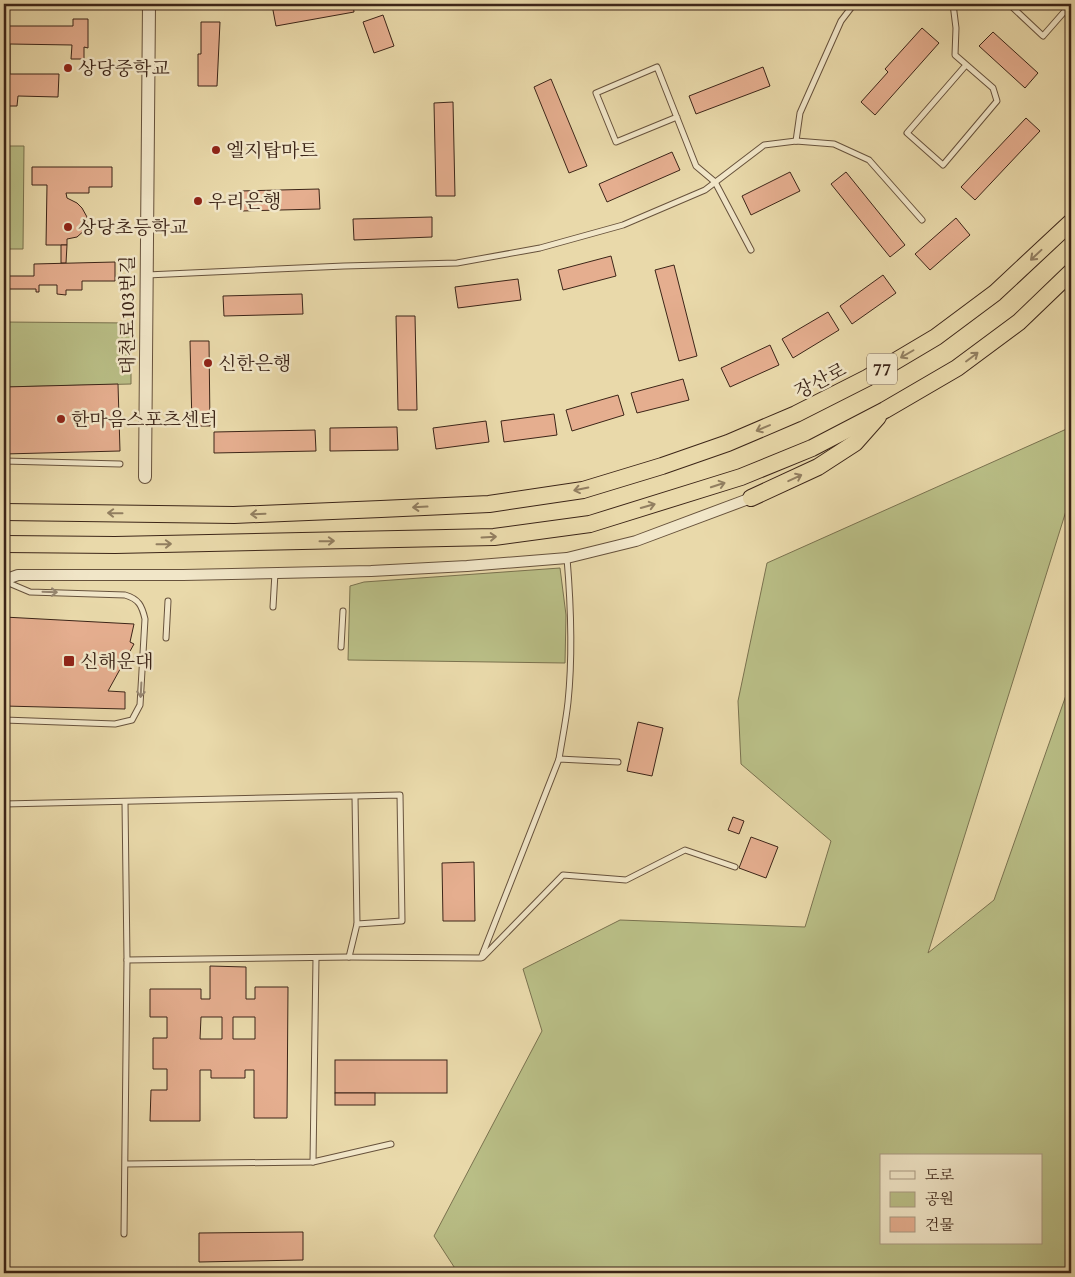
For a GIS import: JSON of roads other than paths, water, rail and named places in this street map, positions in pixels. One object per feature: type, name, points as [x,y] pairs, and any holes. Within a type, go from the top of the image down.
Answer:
[{"type":"highway","name":"장산로","points":[[4,512],[234,514],[489,504],[583,490],[662,466],[728,443],[796,414],[867,378],[936,337],[995,293],[1071,222]]},
{"type":"highway","name":"77","points":[[4,544],[125,545],[494,537],[590,524],[742,477],[812,448],[885,410],[957,368],[1019,322],[1071,272]]},
{"type":"highway","points":[[751,498],[818,467],[855,443],[885,410]]},
{"type":"street","name":"대천로103번길","points":[[145,477],[149,4]]},
{"type":"street","points":[[4,580],[18,575],[275,573],[467,566],[567,558],[636,541],[751,498]]},
{"type":"lane","points":[[796,141],[800,113],[842,21],[854,4]]},
{"type":"lane","points":[[953,4],[956,28],[955,55],[993,88],[997,101],[943,165],[907,133],[966,65]]},
{"type":"lane","points":[[1011,4],[1043,36],[1071,4]]},
{"type":"lane","points":[[677,117],[616,142],[596,93],[657,67],[677,117],[696,166],[715,182],[751,250]]},
{"type":"lane","points":[[146,275],[457,263],[540,248],[623,225],[705,190],[764,145],[796,141],[834,144],[869,160],[922,220]]},
{"type":"lane","points":[[4,461],[120,464]]},
{"type":"lane","points":[[481,958],[559,759],[568,703],[571,656],[571,611],[567,558]]},
{"type":"lane","points":[[273,607],[275,573]]},
{"type":"lane","points":[[4,580],[30,592],[125,595],[135,598],[142,607],[145,619],[140,705],[132,720],[115,724],[4,720]]},
{"type":"lane","points":[[166,638],[168,601]]},
{"type":"lane","points":[[341,647],[343,611]]},
{"type":"lane","points":[[559,759],[618,762]]},
{"type":"lane","points":[[4,804],[400,795],[402,921],[357,924]]},
{"type":"lane","points":[[349,958],[357,924],[355,796]]},
{"type":"lane","points":[[124,1234],[127,960],[125,802]]},
{"type":"lane","points":[[127,960],[481,958],[563,875],[626,880],[685,850],[735,867]]},
{"type":"lane","points":[[313,1162],[316,958]]},
{"type":"lane","points":[[126,1164],[313,1162],[391,1144]]},
{"type":"place","name":"상당중학교","points":[[68,68]]},
{"type":"place","name":"엘지탑마트","points":[[216,150]]},
{"type":"place","name":"우리은행","points":[[198,201]]},
{"type":"place","name":"상당초등학교","points":[[68,227]]},
{"type":"place","name":"신한은행","points":[[208,363]]},
{"type":"place","name":"한마음스포츠센터","points":[[61,419]]},
{"type":"place","name":"신해운대","points":[[69,661]]}]
